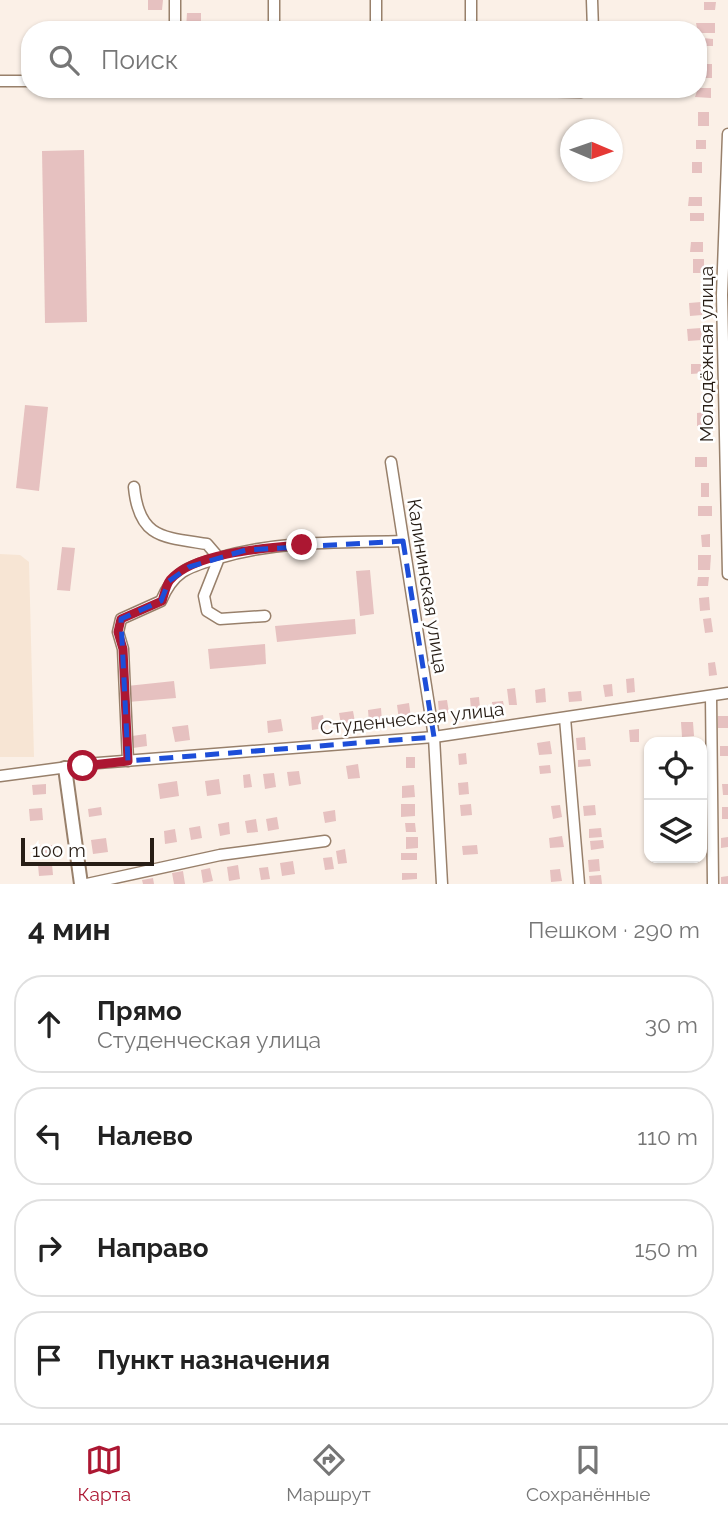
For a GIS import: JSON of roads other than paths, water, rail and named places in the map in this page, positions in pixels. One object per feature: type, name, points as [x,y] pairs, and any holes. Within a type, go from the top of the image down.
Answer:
[{"type":"street","points":[[175,0],[175,21]]},
{"type":"street","points":[[274,0],[274,21]]},
{"type":"street","points":[[376,0],[376,21]]},
{"type":"street","points":[[471,0],[471,21]]},
{"type":"street","points":[[592,0],[593,21]]},
{"type":"street","points":[[0,81],[21,81]]},
{"type":"street","name":"Молодёжная улица","points":[[728,134],[722,295],[728,574]]},
{"type":"street","name":"Калининская улица","points":[[391,462],[434,737],[442,884]]},
{"type":"street","points":[[134,487],[136,511],[144,526],[165,537],[207,544],[219,558]]},
{"type":"street","points":[[128,761],[123,649],[118,632],[121,619],[162,601],[169,581],[189,566],[246,550],[403,541]]},
{"type":"street","points":[[219,558],[204,596],[207,611],[220,619],[265,616]]},
{"type":"street","name":"Студенческая улица","points":[[65,768],[98,763],[434,737],[728,693]]},
{"type":"street","points":[[711,696],[713,884]]},
{"type":"street","points":[[565,718],[579,884]]},
{"type":"street","points":[[0,776],[65,768],[81,884]]},
{"type":"street","points":[[87,884],[220,855],[325,841]]}]
